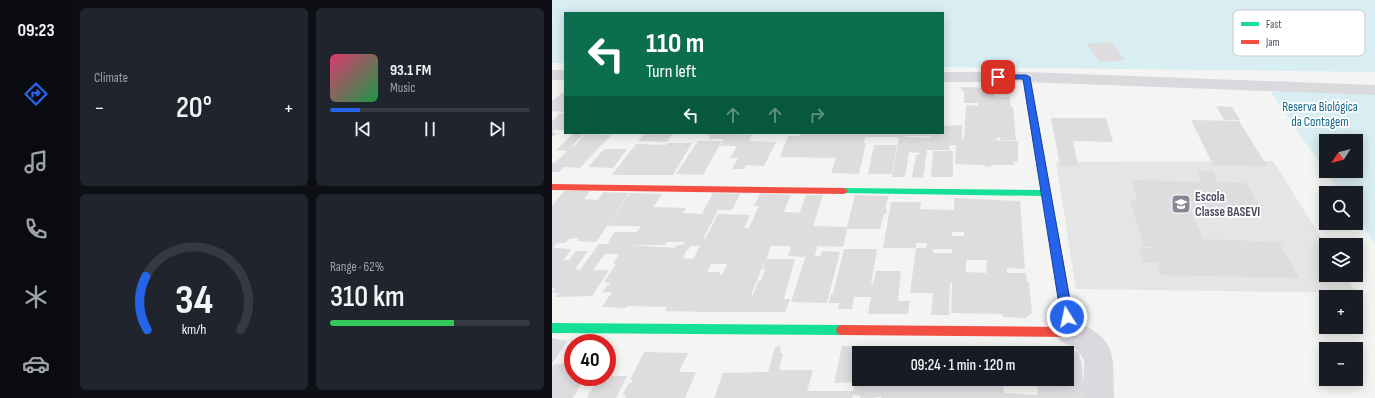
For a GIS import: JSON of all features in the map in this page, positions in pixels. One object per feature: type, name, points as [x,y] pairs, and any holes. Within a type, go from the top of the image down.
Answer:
[{"type":"street","points":[[552,75],[564,75]]},
{"type":"street","points":[[944,77],[1026,77],[1375,90]]},
{"type":"street","points":[[1026,77],[1070,332]]},
{"type":"street","points":[[552,187],[1046,193]]},
{"type":"street","points":[[552,328],[1070,332],[1088,341],[1099,356],[1099,398]]},
{"type":"shaded area","name":"Escola Classe BASEVI","points":[[1273,161],[1322,238],[1319,238],[1319,282],[1349,282],[1354,290],[1319,290],[1319,292],[1076,289],[1056,162]]},
{"type":"green space","name":"Reserva Biológica da Contagem","points":[[552,0],[1375,0],[1375,72],[944,67],[944,12],[564,12],[564,63],[552,63]]},
{"type":"green space","name":"Reserva Biológica da Contagem","points":[[1267,86],[1375,88],[1375,244],[1363,226],[1363,186],[1335,186],[1330,178],[1363,178],[1363,134],[1319,134],[1319,162]]},
{"type":"building","points":[[1111,42],[1125,60],[1100,62],[1087,44]]},
{"type":"building","points":[[961,87],[994,88],[994,97],[1010,97],[1011,107],[1013,107],[1016,140],[1000,140],[1001,137],[997,137],[997,139],[989,140],[1018,141],[1018,161],[1014,162],[1014,165],[991,165],[991,167],[983,165],[955,164],[956,145],[950,145],[949,150],[927,150],[923,178],[912,177],[916,155],[919,155],[920,153],[909,152],[905,177],[892,177],[899,137],[865,137],[864,143],[866,143],[859,174],[831,173],[836,158],[780,157],[788,136],[800,136],[801,134],[906,134],[905,137],[931,138],[932,134],[944,134],[944,126],[962,125],[962,139],[964,139],[966,105],[978,106],[978,103],[964,103],[964,91],[962,91]]},
{"type":"building","points":[[564,92],[564,110],[562,112],[552,111],[552,101]]},
{"type":"building","points":[[1216,106],[1232,107],[1240,120],[1224,120]]},
{"type":"building","points":[[564,113],[564,130],[554,130],[552,132],[552,121],[559,114]]},
{"type":"building","points":[[1051,118],[1106,118],[1113,142],[1073,141],[1078,166],[1060,166]]},
{"type":"building","points":[[1191,120],[1239,121],[1267,166],[1213,165]]},
{"type":"building","points":[[552,132],[557,133],[552,137]]},
{"type":"building","points":[[573,134],[584,134],[572,146],[574,146],[586,134],[611,135],[580,168],[564,167],[559,172],[552,172],[552,163],[555,163],[567,151],[556,150]]},
{"type":"building","points":[[644,134],[672,134],[667,142],[638,141]]},
{"type":"building","points":[[730,134],[752,135],[749,141],[776,142],[764,166],[746,165],[744,169],[732,169],[738,158],[730,158],[737,146],[720,146],[724,139],[709,139],[711,135],[708,135]]},
{"type":"building","points":[[907,134],[931,134],[930,136],[906,136]]},
{"type":"building","points":[[698,141],[722,141],[703,175],[676,174]]},
{"type":"building","points":[[667,143],[692,143],[673,175],[612,175],[636,144],[666,145]]},
{"type":"building","points":[[874,145],[897,145],[892,174],[868,174]]},
{"type":"building","points":[[604,149],[627,149],[613,168],[588,167]]},
{"type":"building","points":[[933,151],[953,151],[953,177],[931,177]]},
{"type":"building","points":[[1197,171],[1213,171],[1218,182],[1246,183],[1262,211],[1191,210],[1203,239],[1279,242],[1299,278],[1161,275],[1157,262],[1144,263],[1139,248],[1153,247],[1144,247],[1130,200],[1138,201],[1131,180],[1202,182]]},
{"type":"building","points":[[564,191],[590,191],[584,199],[598,200],[603,192],[629,193],[596,242],[577,241],[579,238],[569,239],[565,243],[557,243],[553,248],[572,249],[563,260],[569,260],[576,251],[588,251],[575,269],[580,270],[599,244],[607,244],[615,232],[637,232],[641,226],[607,226],[630,193],[662,194],[653,207],[686,208],[683,213],[702,214],[713,193],[740,194],[732,210],[718,210],[703,239],[705,239],[718,214],[750,215],[744,228],[749,228],[759,206],[754,206],[760,193],[791,195],[779,223],[784,212],[811,213],[800,212],[806,195],[823,195],[813,226],[847,227],[855,195],[889,196],[885,208],[887,209],[886,214],[884,214],[880,229],[847,229],[843,247],[817,246],[815,256],[820,256],[822,251],[840,252],[827,303],[791,302],[806,255],[803,257],[788,256],[791,246],[771,246],[766,259],[795,259],[784,299],[790,299],[785,312],[665,311],[667,307],[602,307],[612,292],[602,292],[610,283],[604,282],[616,264],[613,264],[619,254],[605,254],[593,270],[609,270],[592,296],[555,297],[558,293],[552,293],[555,288],[552,288],[552,206]],"holes":[[[666,242],[685,242],[683,245],[676,245],[675,248],[629,245],[665,245]],[[690,246],[700,246],[693,259],[682,258]],[[764,262],[765,262],[762,269],[765,269],[761,281],[758,281],[753,295],[751,295]],[[711,264],[727,264],[722,275],[719,275],[721,272],[707,272]]]},
{"type":"building","points":[[954,198],[1020,201],[1025,269],[1007,268],[1007,273],[1026,273],[1027,282],[1029,282],[1032,313],[1026,318],[1003,317],[1002,314],[951,313],[952,283],[950,283],[949,315],[931,315],[933,293],[910,293],[916,248],[883,248],[891,202],[921,202],[920,209],[954,210]],"holes":[[[952,232],[964,232],[964,236],[952,236]],[[916,243],[927,243],[926,248],[916,248]],[[933,249],[952,249],[952,253],[933,253]],[[966,260],[987,260],[986,273],[966,272]]]},
{"type":"building","points":[[844,249],[877,249],[871,284],[873,284],[876,271],[901,271],[898,301],[910,301],[908,314],[868,314],[871,297],[854,297],[852,309],[838,309],[839,303],[829,303],[831,294],[833,294]]},
{"type":"building","points":[[552,338],[564,340],[564,346],[552,364]]},
{"type":"building","points":[[780,346],[780,353],[783,353],[779,370],[813,370],[807,391],[853,391],[854,386],[1003,386],[1004,393],[1038,395],[1037,386],[1074,386],[1074,351],[1079,351],[1086,398],[860,398],[860,396],[853,395],[852,398],[714,398],[723,373],[768,372],[775,347]]},
{"type":"building","points":[[842,346],[852,346],[852,382],[834,383]]},
{"type":"building","points":[[644,352],[688,353],[679,372],[696,372],[685,398],[625,398],[626,395],[622,395],[629,383],[632,383],[633,380],[630,380]]},
{"type":"building","points":[[554,364],[564,364],[564,386],[580,386],[573,398],[552,398],[552,368]]},
{"type":"building","points":[[616,376],[627,376],[616,398],[587,398],[594,386],[616,386]]},
{"type":"traffic: fast","points":[[1026,77],[1055,242]]},
{"type":"traffic: fast","points":[[844,191],[1046,193]]},
{"type":"traffic: fast","points":[[552,328],[842,330]]},
{"type":"traffic: jam","points":[[552,187],[844,191]]},
{"type":"traffic: jam","points":[[842,330],[1070,332],[1055,242]]},
{"type":"place","name":"Escola Classe BASEVI","points":[[1181,204]]},
{"type":"route","points":[[998,77],[1026,77],[1067,317]]}]
